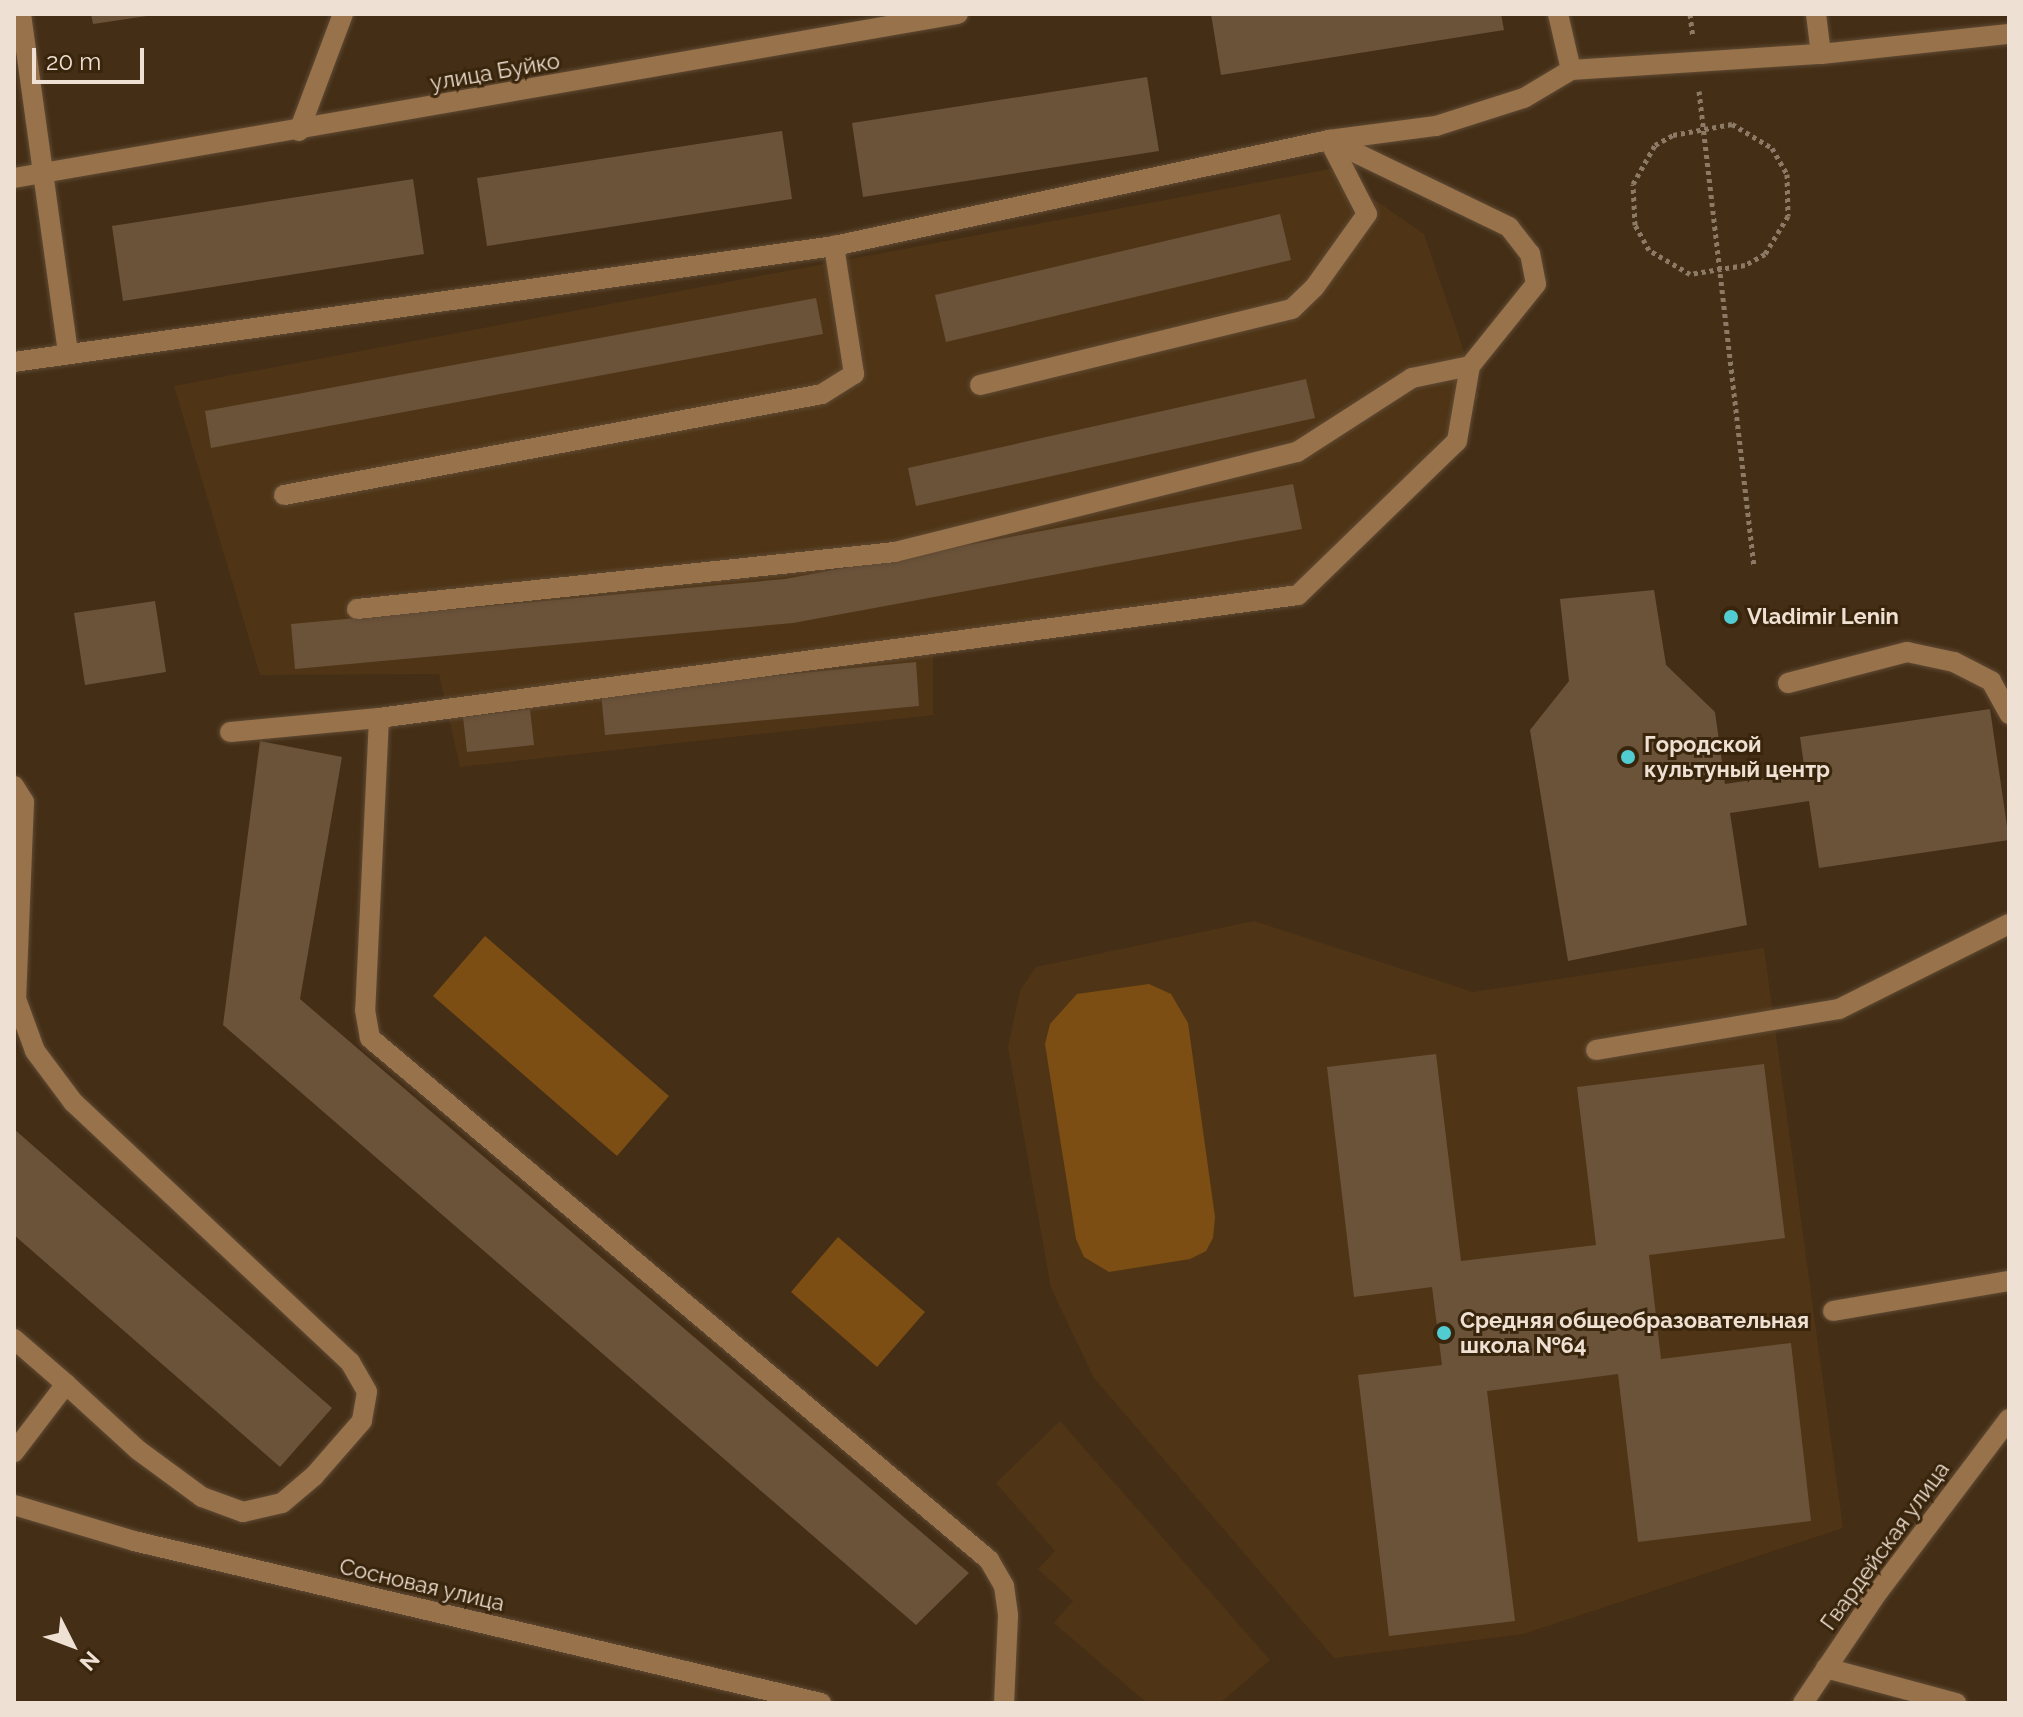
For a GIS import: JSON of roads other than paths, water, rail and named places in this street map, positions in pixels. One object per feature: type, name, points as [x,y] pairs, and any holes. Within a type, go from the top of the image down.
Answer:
[{"type":"street","points":[[21,14],[68,354]]},
{"type":"street","points":[[299,131],[343,14]]},
{"type":"street","name":"улица Буйко","points":[[14,178],[299,131],[958,14]]},
{"type":"street","points":[[1558,14],[1571,70]]},
{"type":"street","points":[[1816,14],[1821,54]]},
{"type":"street","points":[[14,362],[834,246],[1329,140],[1436,126],[1524,98],[1571,70],[1821,54],[2009,34]]},
{"type":"street","points":[[230,732],[379,718],[1298,595],[1457,441],[1470,366],[1536,284],[1530,254],[1509,227],[1329,140]]},
{"type":"street","points":[[980,385],[1292,309],[1314,288],[1367,214],[1329,140]]},
{"type":"street","points":[[284,495],[822,394],[854,374],[834,246]]},
{"type":"street","points":[[357,609],[895,552],[1297,452],[1412,378],[1470,366]]},
{"type":"street","points":[[1788,683],[1907,652],[1954,662],[1991,681],[2009,714]]},
{"type":"street","points":[[379,718],[365,1010],[370,1038],[989,1560],[1004,1586],[1008,1616],[1004,1703]]},
{"type":"street","points":[[14,786],[24,802],[16,999],[35,1051],[73,1102],[350,1362],[367,1392],[362,1421],[314,1476],[282,1503],[243,1512],[202,1497],[138,1450],[14,1339]]},
{"type":"street","points":[[1596,1050],[1839,1009],[2009,924]]},
{"type":"street","points":[[1833,1311],[2009,1281]]},
{"type":"street","points":[[14,1452],[66,1384]]},
{"type":"street","name":"Гвардейская улица","points":[[1803,1703],[2009,1419]]},
{"type":"street","name":"Сосновая улица","points":[[14,1505],[134,1541],[744,1695],[821,1703]]},
{"type":"street","points":[[1826,1668],[1956,1703]]},
{"type":"place","name":"Vladimir Lenin","points":[[1731,617]]},
{"type":"place","name":"Городской культуный центр","points":[[1628,757]]},
{"type":"place","name":"Средняя общеобразовательная школа №64","points":[[1444,1333]]}]
